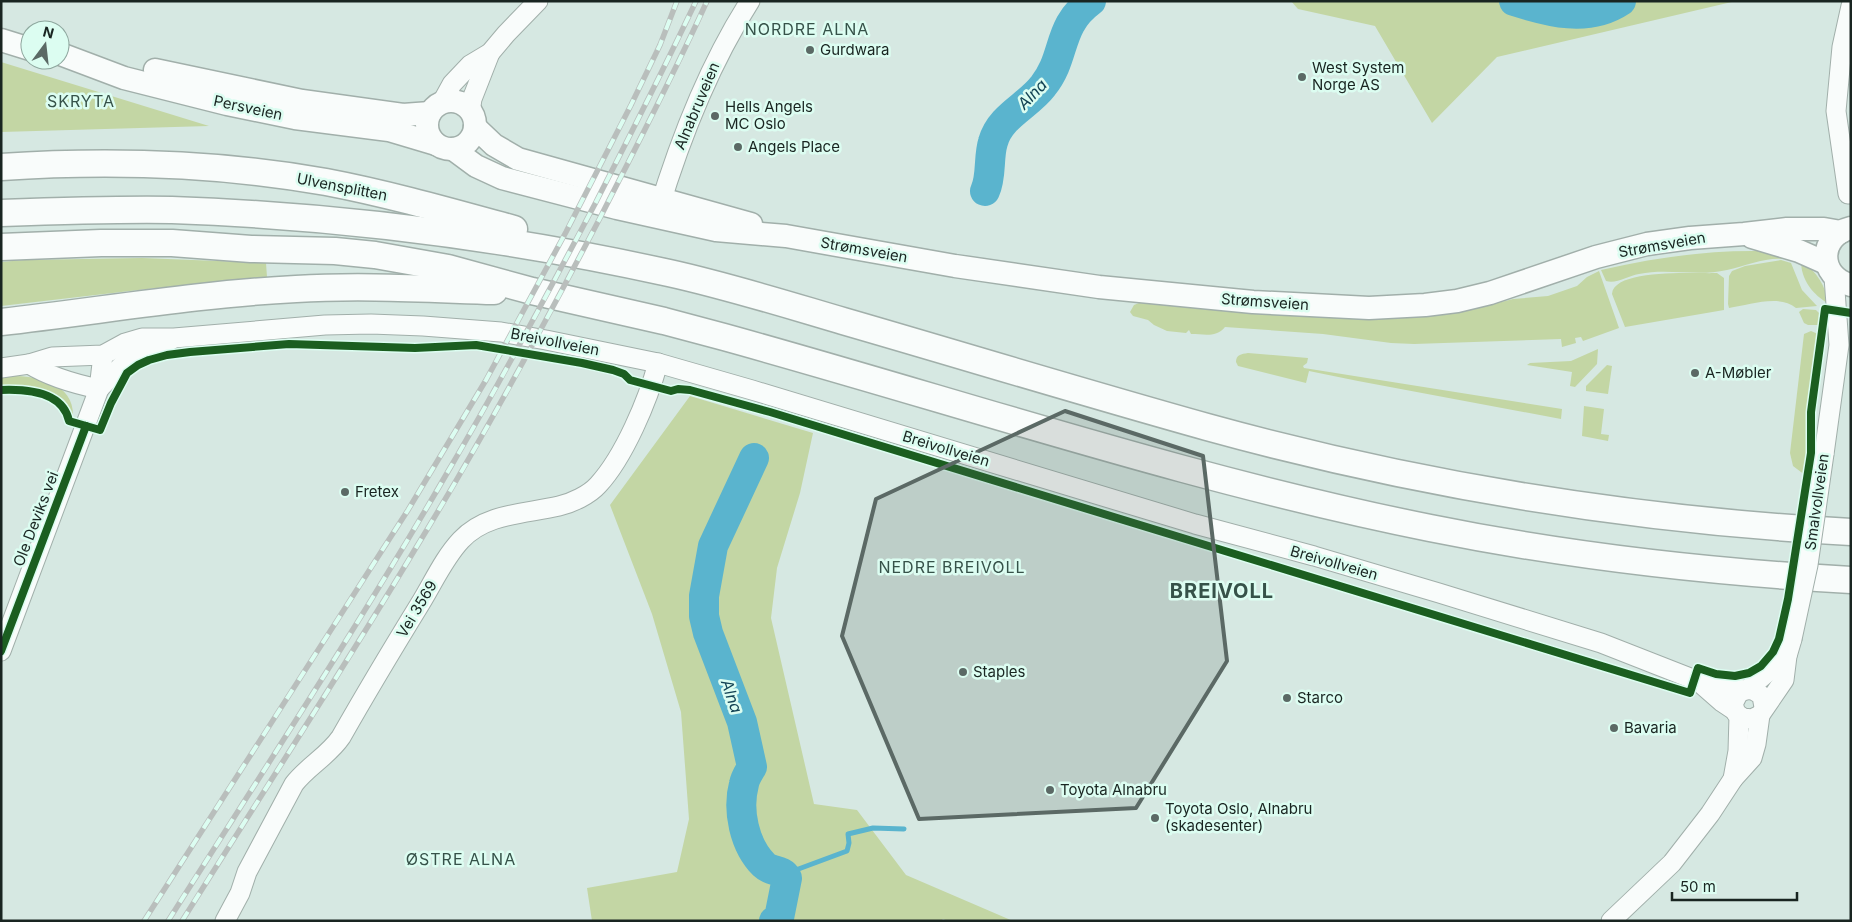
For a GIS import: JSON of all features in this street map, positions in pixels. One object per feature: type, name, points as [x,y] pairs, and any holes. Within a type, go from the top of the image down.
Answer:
[{"type":"highway","name":"Ulvensplitten","points":[[1,167],[125,163],[205,167],[291,177],[355,188],[434,207],[673,274]]},
{"type":"highway","points":[[1,213],[171,210],[259,214],[352,222],[508,242],[673,274],[796,307],[1212,428],[1360,464],[1565,503],[1720,522],[1851,532]]},
{"type":"highway","points":[[1,247],[102,243],[172,243],[335,251],[448,268],[532,291],[647,317],[724,337],[1143,458],[1376,517],[1453,532],[1602,556],[1726,570],[1851,580]]},
{"type":"highway","points":[[1,322],[227,294],[296,289],[388,288],[532,291]]},
{"type":"highway","points":[[1815,530],[1851,522]]},
{"type":"main road","points":[[1,40],[20,46]]},
{"type":"main road","name":"Persveien","points":[[70,56],[122,63],[302,101],[403,114],[435,108]]},
{"type":"main road","name":"Persveien","points":[[70,58],[124,78],[243,108],[295,118],[389,130],[444,147]]},
{"type":"main road","points":[[447,102],[460,103],[473,119],[472,138],[464,146],[444,147],[428,133],[427,120],[435,108],[447,102]]},
{"type":"main road","name":"Strømsveien","points":[[473,119],[494,145],[518,159],[716,230],[782,236],[954,266],[1099,287],[1253,302],[1368,308],[1457,301],[1490,293],[1568,266],[1623,250],[1690,238],[1787,229],[1846,230]]},
{"type":"main road","name":"Strømsveien","points":[[444,147],[476,166],[502,178],[659,208]]},
{"type":"main road","points":[[1837,275],[1826,255],[1830,241],[1846,230]]},
{"type":"main road","name":"Strømsveien","points":[[1744,234],[1799,251],[1837,275]]},
{"type":"street","points":[[473,119],[472,99],[490,53],[538,1]]},
{"type":"street","name":"Alnabruveien","points":[[659,208],[677,154],[717,60],[750,1]]},
{"type":"street","points":[[1848,194],[1842,46],[1851,6]]},
{"type":"street","points":[[435,108],[470,65],[490,53]]},
{"type":"street","name":"Smalvollveien","points":[[1762,711],[1784,680],[1809,556],[1839,345],[1837,275]]},
{"type":"street","name":"Smalvollveien","points":[[1839,345],[1851,322]]},
{"type":"street","name":"Breivollveien","points":[[103,355],[125,343],[142,338],[174,338],[325,325],[371,324],[501,332],[658,364],[780,398],[1195,524],[1314,556],[1601,643],[1698,681],[1723,684],[1745,690]]},
{"type":"street","name":"Breivollveien","points":[[99,389],[126,361],[174,338]]},
{"type":"street","points":[[1,368],[29,364],[52,357],[103,355]]},
{"type":"street","name":"Ole Deviks vei","points":[[1,651],[99,389],[103,355]]},
{"type":"street","points":[[29,364],[68,382],[99,389]]},
{"type":"street","name":"Vei 3569","points":[[225,921],[240,893],[247,872],[294,784],[304,771],[332,749],[441,569],[460,541],[472,530],[487,522],[568,503],[585,495],[598,485],[614,462],[644,408],[658,364]]},
{"type":"street","points":[[1733,779],[1738,751],[1735,699],[1789,648]]},
{"type":"street","name":"Breivollveien","points":[[1698,681],[1737,713]]},
{"type":"street","points":[[1611,921],[1672,863],[1710,814],[1733,779],[1752,758],[1762,711],[1762,696],[1753,690],[1745,690]]},
{"type":"street","points":[[1737,713],[1752,720],[1762,711]]},
{"type":"highlighted area","points":[[1065,411],[1203,456],[1227,661],[1136,808],[919,819],[842,636],[876,499]]},
{"type":"green space","points":[[1291,1],[1736,1],[1497,57],[1432,123],[1375,26],[1298,9]]},
{"type":"green space","points":[[1,62],[20,68],[20,70],[27,70],[209,126],[1,132]]},
{"type":"green space","points":[[1761,251],[1791,260],[1767,260],[1727,270],[1705,273],[1650,272],[1610,282],[1606,281],[1601,270],[1680,256],[1720,252]]},
{"type":"green space","points":[[142,258],[266,263],[267,277],[1,306],[1,262]]},
{"type":"green space","points":[[1781,260],[1791,263],[1802,290],[1817,306],[1796,308],[1789,304],[1773,301],[1729,308],[1729,276],[1732,271],[1745,266]]},
{"type":"green space","points":[[1801,261],[1812,269],[1820,280],[1829,304],[1809,286],[1803,274]]},
{"type":"green space","points":[[1599,271],[1619,328],[1583,341],[1581,337],[1575,338],[1576,343],[1562,347],[1561,339],[1414,344],[1391,343],[1323,334],[1225,327],[1214,334],[1191,334],[1189,330],[1186,333],[1167,331],[1148,320],[1133,316],[1130,312],[1134,305],[1139,303],[1263,314],[1364,318],[1412,317],[1474,309],[1513,299],[1548,296],[1577,286],[1587,277]]},
{"type":"green space","points":[[1676,273],[1717,273],[1724,278],[1724,310],[1625,327],[1612,294],[1616,286],[1626,280],[1641,276]]},
{"type":"green space","points":[[1803,309],[1816,310],[1820,314],[1820,325],[1804,323],[1799,312]]},
{"type":"green space","points":[[1811,331],[1818,334],[1808,405],[1808,453],[1805,475],[1793,466],[1790,453],[1804,334]]},
{"type":"green space","points":[[1598,349],[1597,364],[1575,387],[1570,386],[1572,372],[1527,365],[1530,363],[1571,361]]},
{"type":"green space","points":[[1248,353],[1308,358],[1307,363],[1303,366],[1304,368],[1562,409],[1561,419],[1309,371],[1306,383],[1238,366],[1236,360],[1238,356]]},
{"type":"green space","points":[[1607,365],[1612,366],[1608,394],[1586,391],[1586,386]]},
{"type":"green space","points":[[11,376],[42,380],[61,389],[72,405],[73,416],[65,401],[49,391],[16,386],[1,386],[1,378]]},
{"type":"green space","points":[[690,396],[813,433],[800,493],[777,568],[771,618],[814,804],[857,810],[906,875],[1013,921],[948,921],[943,919],[941,921],[592,921],[587,888],[677,872],[689,819],[681,712],[652,614],[610,505]]},
{"type":"green space","points":[[1584,406],[1604,409],[1601,434],[1609,435],[1608,441],[1582,436]]},
{"type":"waterway","name":"Alna","points":[[985,191],[993,142],[997,133],[1008,118],[1030,100],[1051,75],[1072,21],[1091,1]]},
{"type":"waterway","name":"Alna","points":[[1514,1],[1555,12],[1582,14],[1608,8],[1621,1]]},
{"type":"waterway","name":"Alna","points":[[754,458],[713,546],[704,596],[704,616],[708,633],[742,722],[752,767],[745,780],[741,805],[747,837],[751,848],[764,865],[782,873],[787,878],[779,918],[774,921]]},
{"type":"waterway","points":[[785,874],[847,851],[849,843],[848,834],[873,828],[904,829]]},
{"type":"railway","points":[[144,921],[408,510],[486,380],[566,232],[631,105],[660,45],[677,1]]},
{"type":"railway","points":[[168,921],[347,639],[469,435],[596,202],[696,1]]},
{"type":"railway","points":[[182,921],[386,598],[487,427],[601,216],[707,1]]},
{"type":"cycle path","points":[[1,390],[21,390],[42,394],[59,404],[65,411],[69,421],[100,430],[111,403],[127,373],[149,360],[167,355],[289,344],[415,348],[476,345],[582,363],[613,370],[624,374],[630,380],[671,391],[678,389],[690,390],[770,412],[1690,693],[1698,668],[1716,674],[1735,676],[1749,673],[1761,666],[1773,652],[1779,639],[1788,599],[1811,453],[1811,412],[1825,309],[1851,313]]},
{"type":"cycle path","points":[[1,651],[86,426]]},
{"type":"place","name":"Gurdwara","points":[[810,50]]},
{"type":"place","name":"West System Norge AS","points":[[1302,77]]},
{"type":"place","name":"Hells Angels MC Oslo","points":[[715,116]]},
{"type":"place","name":"Angels Place","points":[[738,147]]},
{"type":"place","name":"A-Møbler","points":[[1695,373]]},
{"type":"place","name":"Fretex","points":[[345,492]]},
{"type":"place","name":"Staples","points":[[963,672]]},
{"type":"place","name":"Starco","points":[[1287,698]]},
{"type":"place","name":"Bavaria","points":[[1614,728]]},
{"type":"place","name":"Toyota Alnabru","points":[[1050,790]]},
{"type":"place","name":"Toyota Oslo, Alnabru (skadesenter)","points":[[1155,818]]},
{"type":"district","name":"NORDRE ALNA","points":[[807,29]]},
{"type":"district","name":"SKRYTA","points":[[81,101]]},
{"type":"district","name":"NEDRE BREIVOLL","points":[[952,567]]},
{"type":"district","name":"BREIVOLL","points":[[1222,591]]},
{"type":"district","name":"ØSTRE ALNA","points":[[461,859]]}]
